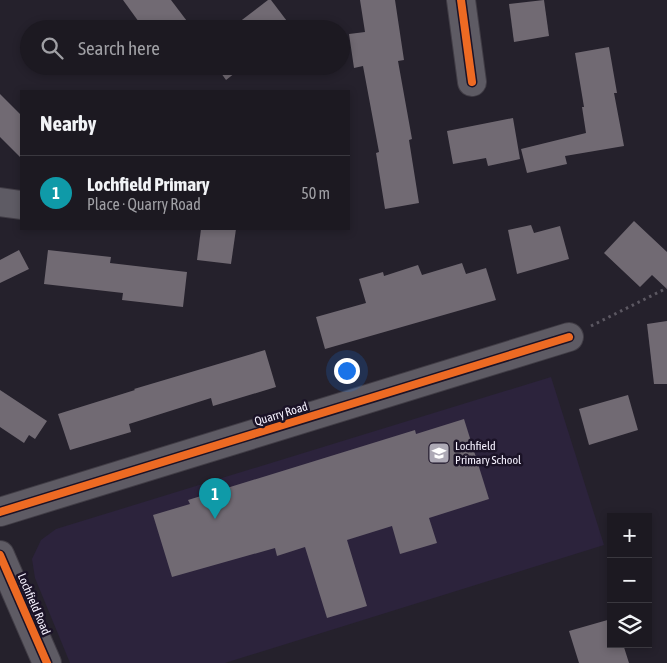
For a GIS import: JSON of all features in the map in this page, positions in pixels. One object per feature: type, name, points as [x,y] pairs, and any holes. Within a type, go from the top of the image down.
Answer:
[{"type":"street","points":[[461,0],[472,82]]},
{"type":"street","points":[[0,202],[20,205]]},
{"type":"street","name":"Quarry Road","points":[[0,512],[569,337]]},
{"type":"street","name":"Lochfield Road","points":[[0,555],[47,663]]},
{"type":"path","points":[[569,337],[667,288]]},
{"type":"shaded area","name":"Lochfield Primary School","points":[[551,377],[604,545],[225,663],[70,663],[35,578],[32,559],[41,540],[56,529]]},
{"type":"building","points":[[123,0],[171,0],[186,20],[137,20]]},
{"type":"building","points":[[268,0],[271,0],[286,20],[242,20]]},
{"type":"building","points":[[360,0],[395,0],[404,60],[398,61],[412,139],[409,140],[419,203],[385,209],[376,153],[379,152],[363,66],[354,68],[350,41],[350,34],[365,32]]},
{"type":"building","points":[[544,0],[549,36],[514,42],[509,4]]},
{"type":"building","points":[[609,47],[617,93],[614,93],[624,146],[565,156],[567,164],[527,173],[521,149],[586,133],[582,107],[584,107],[575,53]]},
{"type":"building","points":[[222,75],[232,75],[226,80]]},
{"type":"building","points":[[0,94],[20,114],[20,157],[0,137]]},
{"type":"building","points":[[513,118],[520,159],[488,166],[486,158],[453,164],[447,131]]},
{"type":"building","points":[[634,221],[667,252],[667,289],[652,275],[640,287],[604,253]]},
{"type":"building","points":[[531,225],[534,233],[560,226],[569,259],[517,274],[508,230]]},
{"type":"building","points":[[201,230],[236,230],[231,264],[197,260]]},
{"type":"building","points":[[19,250],[29,269],[0,283],[0,260]]},
{"type":"building","points":[[48,250],[111,257],[110,263],[187,272],[183,307],[122,300],[123,293],[44,284]]},
{"type":"building","points":[[462,263],[466,274],[486,268],[496,300],[325,349],[316,317],[366,303],[359,279],[383,272],[384,276],[418,265],[422,275]]},
{"type":"building","points":[[667,321],[667,384],[654,384],[647,324]]},
{"type":"building","points":[[265,350],[276,387],[213,406],[211,398],[129,424],[131,432],[70,450],[58,414]]},
{"type":"building","points":[[0,390],[47,421],[35,439],[29,435],[24,443],[0,427]]},
{"type":"building","points":[[628,395],[638,430],[589,445],[579,409]]},
{"type":"building","points":[[464,419],[489,499],[429,518],[437,543],[400,554],[392,526],[347,540],[367,606],[327,618],[305,547],[277,556],[275,548],[172,577],[153,515],[190,504],[188,500],[415,430],[416,434]]},
{"type":"building","points":[[607,620],[607,648],[624,648],[629,663],[579,663],[569,631]]},
{"type":"cycle path","points":[[461,0],[472,82]]},
{"type":"cycle path","points":[[0,512],[569,337]]},
{"type":"cycle path","points":[[0,555],[47,663]]},
{"type":"place","name":"Lochfield Primary School","points":[[439,453]]},
{"type":"place","name":"Lochfield Primary","points":[[215,519]]}]
